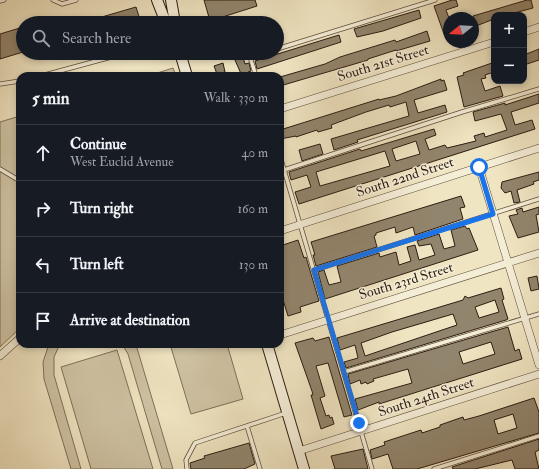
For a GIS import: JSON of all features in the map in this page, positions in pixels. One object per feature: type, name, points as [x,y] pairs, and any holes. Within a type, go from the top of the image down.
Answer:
[{"type":"main road","points":[[157,0],[163,16]]},
{"type":"main road","points":[[171,0],[174,16]]},
{"type":"main road","points":[[182,60],[186,72]]},
{"type":"main road","points":[[268,348],[304,469]]},
{"type":"street","points":[[527,31],[539,27]]},
{"type":"street","name":"South 21st Street","points":[[284,108],[491,43]]},
{"type":"street","name":"South 22nd Street","points":[[284,230],[539,148]]},
{"type":"street","points":[[479,167],[539,365]]},
{"type":"street","name":"South 23rd Street","points":[[284,334],[539,254]]},
{"type":"street","points":[[0,356],[16,342]]},
{"type":"street","name":"South 24th Street","points":[[299,451],[539,374]]},
{"type":"lane","points":[[0,1],[4,0]]},
{"type":"lane","points":[[53,0],[62,4],[76,0]]},
{"type":"lane","points":[[284,47],[435,0]]},
{"type":"lane","points":[[57,72],[100,60]]},
{"type":"lane","points":[[251,60],[255,72]]},
{"type":"lane","points":[[0,84],[16,82]]},
{"type":"lane","points":[[372,469],[284,170],[462,112],[539,89]]},
{"type":"lane","points":[[0,169],[16,179]]},
{"type":"lane","points":[[314,270],[539,199]]},
{"type":"lane","points":[[344,372],[539,314]]},
{"type":"lane","points":[[187,469],[186,460],[195,443],[287,412]]},
{"type":"lane","points":[[247,426],[260,469]]},
{"type":"lane","points":[[434,469],[539,436]]},
{"type":"shaded area","points":[[173,68],[174,72],[160,72]]},
{"type":"shaded area","points":[[16,117],[16,332],[0,347],[0,122]]},
{"type":"shaded area","points":[[48,348],[58,348],[54,357],[54,375],[81,469],[71,469],[44,379],[43,362]]},
{"type":"shaded area","points":[[124,348],[137,348],[173,469],[162,469],[128,354]]},
{"type":"shaded area","points":[[171,348],[228,348],[243,399],[191,414]]},
{"type":"shaded area","points":[[117,350],[153,469],[91,469],[61,367]]},
{"type":"building","points":[[204,0],[255,0],[257,6],[226,16],[209,16]]},
{"type":"building","points":[[456,0],[458,6],[446,10],[447,12],[443,12],[443,31],[434,6]]},
{"type":"building","points":[[527,0],[531,0],[533,8],[518,12],[491,12],[491,20],[479,25],[479,14]]},
{"type":"building","points":[[136,7],[139,16],[105,16]]},
{"type":"building","points":[[419,10],[421,18],[383,31],[357,37],[354,29]]},
{"type":"building","points":[[16,29],[16,54],[0,59],[0,34]]},
{"type":"building","points":[[427,31],[430,41],[284,85],[284,76],[325,64],[340,57],[395,40],[396,42]]},
{"type":"building","points":[[339,35],[341,42],[257,69],[255,61],[284,60],[284,52]]},
{"type":"building","points":[[539,49],[539,60],[527,64],[527,54]]},
{"type":"building","points":[[235,60],[244,60],[245,64],[249,63],[251,71],[240,72]]},
{"type":"building","points":[[223,63],[225,72],[216,72],[214,66]]},
{"type":"building","points":[[491,63],[491,73],[485,75],[486,78],[481,79],[485,91],[500,86],[503,96],[464,107],[457,77],[464,75],[463,73]]},
{"type":"building","points":[[441,79],[441,81],[444,80],[447,90],[414,100],[418,113],[445,105],[447,112],[357,140],[358,142],[334,150],[331,139],[409,116],[406,102],[390,107],[389,105],[366,112],[331,125],[332,128],[318,132],[317,130],[296,137],[284,138],[284,129],[379,99],[396,96]]},
{"type":"building","points":[[539,94],[539,103],[511,112],[515,125],[532,120],[535,129],[299,204],[295,192],[311,187],[307,175],[291,180],[289,172],[360,149],[361,151],[434,129],[436,135],[425,139],[429,150],[445,145],[447,148],[476,141],[474,136],[484,133],[485,137],[507,130],[501,114],[475,121],[473,112],[505,103],[505,105]],"holes":[[[416,141],[420,154],[396,161],[392,149]],[[385,151],[390,166],[320,186],[316,172]]]},
{"type":"building","points":[[320,144],[323,154],[302,161],[299,150]]},
{"type":"building","points":[[539,172],[539,180],[533,182],[534,184],[517,190],[520,202],[514,203],[511,191],[505,193],[501,188],[502,182]]},
{"type":"building","points":[[461,196],[465,207],[460,208],[463,219],[415,235],[413,227],[396,233],[395,227],[376,233],[374,236],[377,247],[316,266],[313,255],[315,255],[311,242]]},
{"type":"building","points":[[539,207],[539,214],[536,215],[539,232],[518,238],[509,216],[518,214],[516,210],[522,208],[523,212]]},
{"type":"building","points":[[465,226],[467,229],[469,228],[478,250],[325,299],[318,272],[324,270],[329,285],[341,282],[337,266],[379,253],[380,257],[396,252],[399,265],[411,261],[407,247],[415,245],[419,260],[435,255],[431,244],[419,246],[417,241],[439,234],[444,249],[455,246],[451,230]]},
{"type":"building","points":[[298,240],[304,258],[306,257],[319,301],[300,307],[301,312],[288,316],[284,303],[284,245]]},
{"type":"building","points":[[537,276],[539,289],[531,291],[528,278]]},
{"type":"building","points":[[501,288],[504,299],[502,300],[508,319],[346,368],[344,362],[358,358],[355,345],[340,350],[337,338],[463,300],[465,296],[468,298]],"holes":[[[495,300],[499,312],[479,318],[475,307]],[[453,314],[457,325],[365,356],[361,343]]]},
{"type":"building","points":[[508,327],[515,351],[519,349],[522,359],[379,404],[379,402],[358,410],[355,399],[412,383],[408,369],[373,379],[374,381],[367,384],[366,382],[361,384],[360,380],[350,384],[348,374]],"holes":[[[491,342],[495,354],[463,364],[459,352]]]},
{"type":"building","points":[[329,337],[352,415],[344,417],[328,363],[316,366],[325,396],[320,398],[326,416],[329,415],[330,418],[332,417],[334,424],[321,429],[311,395],[313,395],[312,391],[295,343],[313,338],[315,341]]},
{"type":"building","points":[[534,398],[539,412],[539,433],[417,469],[393,469],[388,454],[372,459],[370,450],[385,445],[384,442],[421,430],[422,433],[463,417],[464,420]],"holes":[[[513,414],[517,428],[498,434],[494,420]]]},
{"type":"building","points":[[539,439],[539,450],[535,452],[539,469],[515,469],[512,460],[475,469],[453,469],[452,467]]},
{"type":"building","points":[[249,443],[255,464],[244,469],[191,469],[190,463],[205,458],[204,456]]},
{"type":"building","points":[[363,449],[368,469],[335,469],[331,456]]},
{"type":"route","points":[[359,423],[314,270],[493,214],[479,167]]}]
